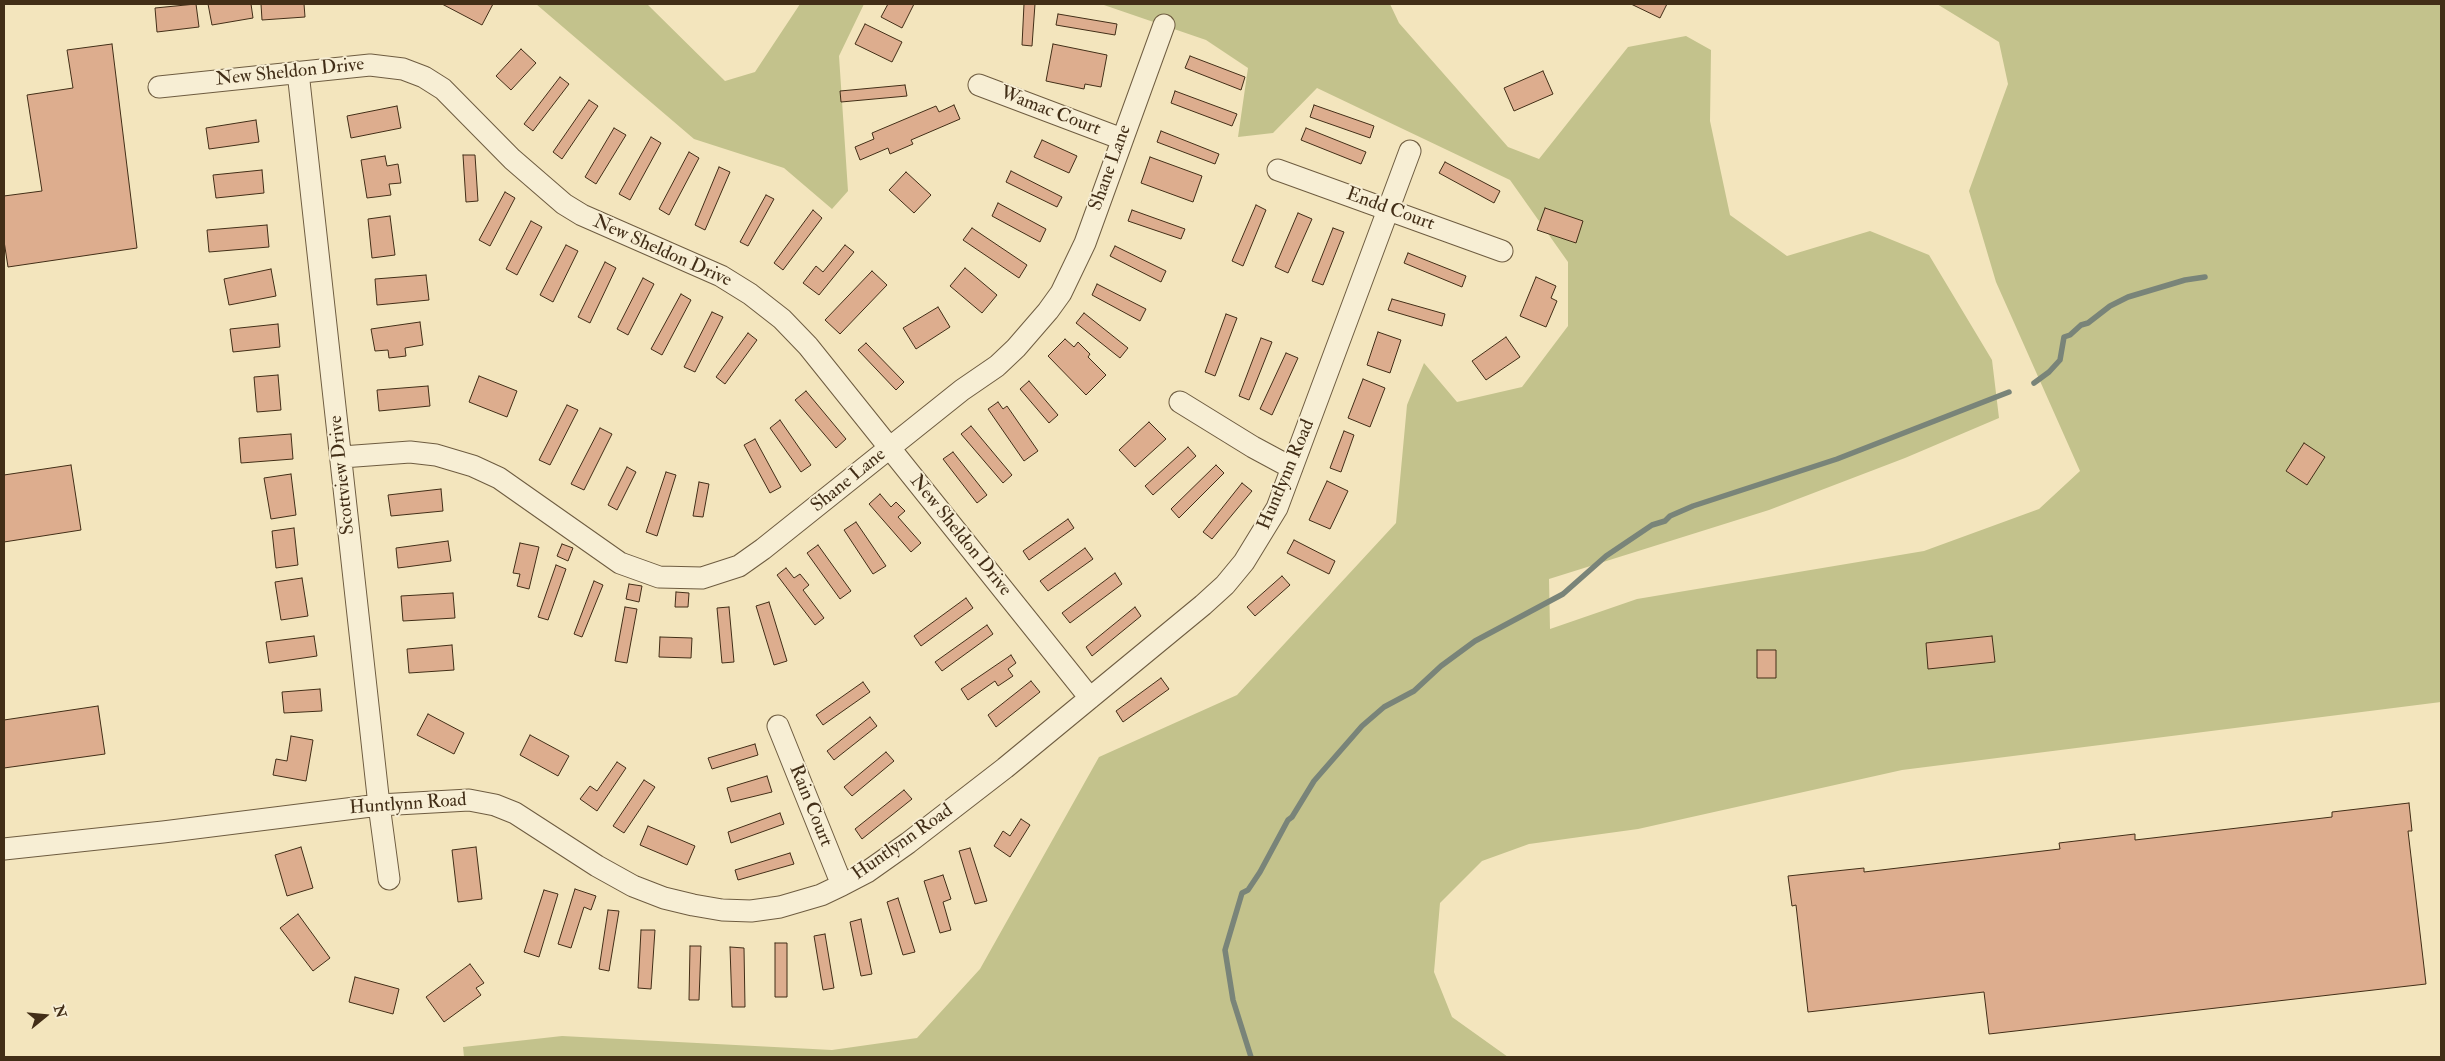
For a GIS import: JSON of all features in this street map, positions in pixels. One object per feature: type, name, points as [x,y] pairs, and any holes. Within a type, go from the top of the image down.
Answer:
[{"type":"street","name":"Shane Lane","points":[[342,457],[410,452],[436,455],[473,466],[499,478],[620,563],[631,569],[659,577],[680,579],[702,578],[739,566],[763,549],[962,390],[996,366],[1016,348],[1048,311],[1061,293],[1084,243],[1164,24]]},
{"type":"street","name":"New Sheldon Drive","points":[[159,87],[370,65],[393,66],[424,77],[443,89],[512,159],[564,204],[582,216],[721,276],[782,319],[808,346],[1090,698]]},
{"type":"street","name":"Scottview Drive","points":[[298,72],[342,457],[378,805],[389,879]]},
{"type":"street","name":"Wamac Court","points":[[979,85],[1122,139]]},
{"type":"street","name":"Huntlynn Road","points":[[4,849],[163,832],[378,805],[469,800],[495,805],[534,823],[597,866],[633,886],[664,898],[693,905],[751,911],[780,907],[821,895],[842,885],[867,872],[908,844],[1090,698],[1225,585],[1262,535],[1277,508],[1410,151]]},
{"type":"street","name":"Endd Court","points":[[1278,170],[1502,251]]},
{"type":"street","points":[[1180,402],[1252,447],[1292,468]]},
{"type":"street","name":"Rain Court","points":[[778,726],[842,885]]},
{"type":"shaded area","points":[[536,4],[647,4],[725,81],[755,72],[800,4],[864,4],[839,56],[848,191],[832,209],[784,168],[694,139]]},
{"type":"shaded area","points":[[1101,4],[1390,4],[1399,23],[1508,147],[1539,159],[1628,47],[1686,36],[1711,50],[1710,121],[1730,215],[1787,256],[1870,231],[1929,255],[1992,360],[1999,418],[1905,458],[1769,510],[1549,579],[1550,629],[1637,599],[1924,551],[2039,509],[2080,471],[1996,282],[1969,191],[2008,84],[1999,42],[1937,4],[2441,4],[2441,702],[1902,770],[1638,829],[1529,844],[1482,861],[1440,903],[1434,972],[1452,1017],[1508,1057],[464,1057],[463,1047],[562,1036],[832,1050],[917,1038],[980,969],[1099,757],[1237,695],[1396,523],[1407,405],[1424,363],[1457,402],[1522,387],[1568,326],[1568,262],[1510,180],[1317,88],[1273,133],[1238,137],[1248,68],[1206,40]]},
{"type":"building","points":[[196,4],[199,27],[157,32],[155,8]]},
{"type":"building","points":[[208,4],[251,4],[253,18],[212,25]]},
{"type":"building","points":[[261,4],[304,4],[305,17],[262,20]]},
{"type":"building","points":[[442,4],[493,4],[482,25]]},
{"type":"building","points":[[888,4],[914,4],[902,28],[881,17]]},
{"type":"building","points":[[1024,4],[1035,4],[1032,46],[1022,45]]},
{"type":"building","points":[[1631,4],[1667,4],[1660,18]]},
{"type":"building","points":[[1058,14],[1117,24],[1115,35],[1056,25]]},
{"type":"building","points":[[865,24],[902,42],[892,62],[855,44]]},
{"type":"building","points":[[112,44],[137,248],[8,267],[4,241],[4,196],[42,191],[27,95],[73,88],[67,50]]},
{"type":"building","points":[[1053,44],[1107,55],[1101,87],[1085,84],[1084,89],[1046,81]]},
{"type":"building","points":[[521,49],[536,63],[511,90],[496,76]]},
{"type":"building","points":[[1190,56],[1245,77],[1241,90],[1185,68]]},
{"type":"building","points":[[1543,71],[1553,94],[1514,111],[1504,88]]},
{"type":"building","points":[[560,77],[569,84],[533,131],[524,124]]},
{"type":"building","points":[[905,85],[907,96],[841,102],[840,91]]},
{"type":"building","points":[[1175,91],[1237,114],[1232,126],[1171,103]]},
{"type":"building","points":[[589,100],[598,106],[562,159],[553,152]]},
{"type":"building","points":[[954,105],[960,119],[911,140],[913,144],[890,154],[888,148],[860,160],[855,147],[874,139],[872,133],[936,106],[939,112]]},
{"type":"building","points":[[1314,105],[1374,126],[1370,138],[1310,117]]},
{"type":"building","points":[[397,106],[401,128],[351,138],[347,116]]},
{"type":"building","points":[[256,120],[259,142],[209,149],[206,128]]},
{"type":"building","points":[[614,128],[626,135],[596,184],[585,177]]},
{"type":"building","points":[[1306,128],[1366,152],[1361,164],[1301,140]]},
{"type":"building","points":[[1161,131],[1219,154],[1215,164],[1157,142]]},
{"type":"building","points":[[651,137],[661,143],[630,200],[619,194]]},
{"type":"building","points":[[1042,140],[1077,156],[1069,173],[1034,157]]},
{"type":"building","points":[[689,152],[699,158],[669,215],[659,209]]},
{"type":"building","points":[[463,155],[475,155],[478,201],[466,202]]},
{"type":"building","points":[[385,156],[387,166],[398,164],[401,183],[389,184],[391,195],[367,198],[361,160]]},
{"type":"building","points":[[1150,157],[1202,176],[1193,202],[1141,183]]},
{"type":"building","points":[[1445,162],[1500,191],[1494,203],[1439,173]]},
{"type":"building","points":[[719,167],[730,172],[705,230],[695,225]]},
{"type":"building","points":[[262,170],[264,193],[216,198],[213,175]]},
{"type":"building","points":[[1011,171],[1062,197],[1057,207],[1006,182]]},
{"type":"building","points":[[906,172],[931,195],[914,213],[889,190]]},
{"type":"building","points":[[505,192],[515,198],[490,246],[479,240]]},
{"type":"building","points":[[766,195],[774,199],[748,246],[740,242]]},
{"type":"building","points":[[998,203],[1046,229],[1040,242],[992,216]]},
{"type":"building","points":[[1256,205],[1266,210],[1243,266],[1232,261]]},
{"type":"building","points":[[1545,208],[1583,221],[1576,243],[1537,230]]},
{"type":"building","points":[[813,210],[822,218],[783,270],[774,263]]},
{"type":"building","points":[[1132,210],[1185,229],[1181,239],[1128,221]]},
{"type":"building","points":[[1298,213],[1312,219],[1288,273],[1275,267]]},
{"type":"building","points":[[390,216],[395,255],[372,258],[368,219]]},
{"type":"building","points":[[531,221],[542,227],[517,275],[506,269]]},
{"type":"building","points":[[267,225],[269,247],[209,252],[207,230]]},
{"type":"building","points":[[972,228],[1027,265],[1019,278],[963,240]]},
{"type":"building","points":[[1333,228],[1344,232],[1323,285],[1312,281]]},
{"type":"building","points":[[566,245],[578,251],[553,302],[540,295]]},
{"type":"building","points":[[845,245],[854,252],[819,295],[803,283],[816,266],[823,272]]},
{"type":"building","points":[[1115,246],[1166,271],[1161,282],[1110,256]]},
{"type":"building","points":[[1408,253],[1466,276],[1462,287],[1404,263]]},
{"type":"building","points":[[605,262],[616,268],[590,323],[578,317]]},
{"type":"building","points":[[965,268],[997,295],[982,313],[950,286]]},
{"type":"building","points":[[271,269],[276,296],[229,305],[224,279]]},
{"type":"building","points":[[872,271],[887,285],[840,334],[825,320]]},
{"type":"building","points":[[426,275],[429,300],[377,305],[375,279]]},
{"type":"building","points":[[1536,277],[1556,286],[1551,298],[1557,301],[1546,327],[1520,316]]},
{"type":"building","points":[[643,278],[654,284],[628,335],[617,329]]},
{"type":"building","points":[[1097,284],[1146,309],[1140,321],[1092,295]]},
{"type":"building","points":[[681,294],[691,300],[662,355],[651,349]]},
{"type":"building","points":[[1392,299],[1445,314],[1442,326],[1388,310]]},
{"type":"building","points":[[938,307],[950,327],[916,349],[903,328]]},
{"type":"building","points":[[712,312],[723,317],[695,372],[684,367]]},
{"type":"building","points":[[1084,313],[1128,348],[1120,358],[1076,323]]},
{"type":"building","points":[[1226,314],[1237,318],[1215,376],[1205,372]]},
{"type":"building","points":[[420,322],[423,345],[405,348],[406,356],[389,358],[388,350],[375,351],[371,329]]},
{"type":"building","points":[[278,324],[280,347],[233,352],[230,329]]},
{"type":"building","points":[[1378,332],[1401,340],[1390,373],[1367,365]]},
{"type":"building","points":[[748,333],[757,340],[725,384],[716,377]]},
{"type":"building","points":[[1506,337],[1520,357],[1486,380],[1472,361]]},
{"type":"building","points":[[1261,338],[1272,342],[1249,400],[1239,396]]},
{"type":"building","points":[[1065,339],[1074,347],[1078,342],[1090,354],[1088,357],[1106,375],[1086,395],[1048,356]]},
{"type":"building","points":[[866,343],[904,382],[896,390],[858,350]]},
{"type":"building","points":[[1286,353],[1298,358],[1272,415],[1260,409]]},
{"type":"building","points":[[278,375],[281,410],[257,412],[254,377]]},
{"type":"building","points":[[479,376],[517,391],[507,417],[469,402]]},
{"type":"building","points":[[1363,379],[1385,388],[1370,427],[1348,418]]},
{"type":"building","points":[[1029,381],[1058,415],[1049,423],[1020,389]]},
{"type":"building","points":[[428,386],[430,406],[379,411],[377,390]]},
{"type":"building","points":[[806,391],[846,439],[836,448],[795,400]]},
{"type":"building","points":[[998,402],[1003,409],[1007,406],[1038,451],[1024,461],[988,409]]},
{"type":"building","points":[[567,405],[578,410],[550,465],[539,460]]},
{"type":"building","points":[[780,420],[811,465],[801,472],[770,428]]},
{"type":"building","points":[[1149,422],[1166,439],[1135,467],[1119,450]]},
{"type":"building","points":[[971,426],[1012,475],[1003,483],[961,434]]},
{"type":"building","points":[[600,428],[612,434],[584,490],[571,484]]},
{"type":"building","points":[[1344,431],[1354,435],[1341,472],[1330,468]]},
{"type":"building","points":[[291,434],[293,459],[241,463],[239,438]]},
{"type":"building","points":[[755,439],[781,487],[770,493],[744,445]]},
{"type":"building","points":[[2304,443],[2325,457],[2307,485],[2286,471]]},
{"type":"building","points":[[1188,447],[1196,456],[1153,495],[1145,486]]},
{"type":"building","points":[[953,452],[987,495],[977,503],[943,459]]},
{"type":"building","points":[[71,465],[81,530],[4,542],[4,475]]},
{"type":"building","points":[[1216,465],[1224,473],[1179,518],[1171,509]]},
{"type":"building","points":[[627,467],[636,472],[617,510],[608,505]]},
{"type":"building","points":[[666,472],[676,475],[657,536],[646,532]]},
{"type":"building","points":[[291,474],[296,515],[271,519],[264,478]]},
{"type":"building","points":[[1327,481],[1348,491],[1330,529],[1309,520]]},
{"type":"building","points":[[699,482],[709,484],[703,517],[693,516]]},
{"type":"building","points":[[1242,483],[1252,491],[1212,539],[1203,532]]},
{"type":"building","points":[[441,489],[443,511],[391,516],[388,495]]},
{"type":"building","points":[[880,494],[891,507],[896,502],[905,511],[898,517],[921,543],[911,552],[869,504]]},
{"type":"building","points":[[1068,519],[1074,528],[1029,560],[1023,551]]},
{"type":"building","points":[[856,522],[886,566],[873,574],[844,530]]},
{"type":"building","points":[[294,528],[298,565],[276,568],[272,531]]},
{"type":"building","points":[[1294,540],[1335,561],[1329,574],[1287,553]]},
{"type":"building","points":[[448,541],[451,561],[398,568],[396,548]]},
{"type":"building","points":[[520,543],[539,547],[529,589],[517,586],[520,574],[513,573]]},
{"type":"building","points":[[562,544],[573,548],[568,561],[557,556]]},
{"type":"building","points":[[818,545],[851,591],[840,599],[807,553]]},
{"type":"building","points":[[1085,548],[1093,559],[1048,591],[1040,581]]},
{"type":"building","points":[[556,565],[566,569],[548,620],[538,617]]},
{"type":"building","points":[[786,568],[794,578],[800,574],[809,585],[803,590],[824,618],[815,625],[777,575]]},
{"type":"building","points":[[1115,573],[1122,584],[1070,623],[1062,613]]},
{"type":"building","points":[[1282,576],[1290,585],[1255,616],[1247,607]]},
{"type":"building","points":[[302,578],[308,616],[281,620],[275,582]]},
{"type":"building","points":[[594,581],[603,585],[582,637],[574,634]]},
{"type":"building","points":[[629,584],[642,586],[639,602],[626,599]]},
{"type":"building","points":[[676,592],[689,593],[688,607],[675,607]]},
{"type":"building","points":[[453,593],[455,618],[403,621],[401,596]]},
{"type":"building","points":[[966,598],[973,608],[921,646],[914,636]]},
{"type":"building","points":[[769,602],[787,661],[774,665],[756,606]]},
{"type":"building","points":[[625,607],[637,609],[627,663],[615,661]]},
{"type":"building","points":[[729,607],[734,662],[722,663],[717,608]]},
{"type":"building","points":[[1135,607],[1141,616],[1092,656],[1086,647]]},
{"type":"building","points":[[987,625],[993,634],[942,671],[935,662]]},
{"type":"building","points":[[314,636],[317,656],[269,663],[266,642]]},
{"type":"building","points":[[1992,636],[1995,662],[1928,669],[1926,643]]},
{"type":"building","points":[[660,637],[692,638],[691,658],[659,657]]},
{"type":"building","points":[[452,645],[454,670],[409,673],[407,649]]},
{"type":"building","points":[[1757,650],[1776,650],[1776,678],[1757,678]]},
{"type":"building","points":[[1011,655],[1016,663],[1008,669],[1013,676],[998,686],[995,681],[968,700],[961,689]]},
{"type":"building","points":[[1161,678],[1169,689],[1123,722],[1116,711]]},
{"type":"building","points":[[1031,681],[1040,692],[996,727],[988,715]]},
{"type":"building","points":[[863,682],[870,692],[823,725],[816,715]]},
{"type":"building","points":[[320,689],[322,711],[284,713],[282,692]]},
{"type":"building","points":[[98,706],[105,754],[4,768],[4,720]]},
{"type":"building","points":[[428,714],[464,733],[454,754],[417,735]]},
{"type":"building","points":[[870,717],[877,726],[834,760],[827,751]]},
{"type":"building","points":[[530,735],[569,756],[558,776],[520,755]]},
{"type":"building","points":[[291,736],[313,740],[306,781],[273,775],[276,759],[287,761]]},
{"type":"building","points":[[755,744],[758,755],[712,769],[708,758]]},
{"type":"building","points":[[886,752],[894,761],[852,796],[844,787]]},
{"type":"building","points":[[617,762],[626,768],[597,811],[580,799],[590,786],[597,791]]},
{"type":"building","points":[[767,776],[772,792],[731,802],[727,788]]},
{"type":"building","points":[[644,780],[655,787],[624,833],[613,826]]},
{"type":"building","points":[[904,790],[912,799],[862,839],[855,829]]},
{"type":"building","points":[[2409,803],[2412,831],[2408,831],[2426,984],[1989,1034],[1984,992],[1808,1012],[1796,905],[1792,906],[1788,876],[1864,868],[1864,872],[2060,849],[2059,843],[2135,834],[2135,840],[2332,817],[2332,812]]},
{"type":"building","points":[[780,813],[784,824],[731,843],[728,832]]},
{"type":"building","points":[[1021,819],[1030,825],[1010,857],[994,846],[1003,831],[1010,836]]},
{"type":"building","points":[[648,826],[695,846],[687,865],[640,845]]},
{"type":"building","points":[[301,847],[313,888],[287,896],[275,855]]},
{"type":"building","points":[[476,847],[482,899],[458,902],[452,850]]},
{"type":"building","points":[[970,848],[987,901],[975,904],[959,851]]},
{"type":"building","points":[[790,853],[794,864],[738,880],[735,870]]},
{"type":"building","points":[[943,875],[951,899],[943,902],[951,930],[940,933],[924,881]]},
{"type":"building","points":[[575,889],[596,896],[591,910],[584,907],[571,948],[558,944]]},
{"type":"building","points":[[544,890],[558,894],[539,957],[524,952]]},
{"type":"building","points":[[898,898],[915,952],[903,955],[887,902]]},
{"type":"building","points":[[608,910],[619,911],[609,971],[599,969]]},
{"type":"building","points":[[298,914],[330,958],[313,971],[280,928]]},
{"type":"building","points":[[861,919],[872,974],[861,976],[850,922]]},
{"type":"building","points":[[641,930],[655,930],[651,989],[638,988]]},
{"type":"building","points":[[825,934],[834,988],[823,990],[814,936]]},
{"type":"building","points":[[775,943],[787,943],[787,997],[775,997]]},
{"type":"building","points":[[690,946],[701,946],[699,1000],[689,1000]]},
{"type":"building","points":[[730,947],[744,948],[745,1007],[732,1007]]},
{"type":"building","points":[[470,964],[484,983],[476,988],[481,995],[444,1022],[426,997]]},
{"type":"building","points":[[355,977],[399,989],[393,1014],[349,1002]]},
{"type":"waterway","points":[[2034,383],[2049,372],[2060,360],[2064,337],[2070,335],[2081,325],[2088,323],[2110,306],[2128,297],[2185,280],[2205,277]]},
{"type":"waterway","points":[[1251,1057],[1233,1000],[1225,950],[1242,893],[1248,890],[1260,872],[1288,820],[1292,817],[1314,781],[1362,726],[1384,707],[1414,691],[1441,666],[1475,641],[1563,594],[1606,556],[1652,525],[1665,521],[1670,516],[1693,506],[1837,459],[2009,392]]}]
